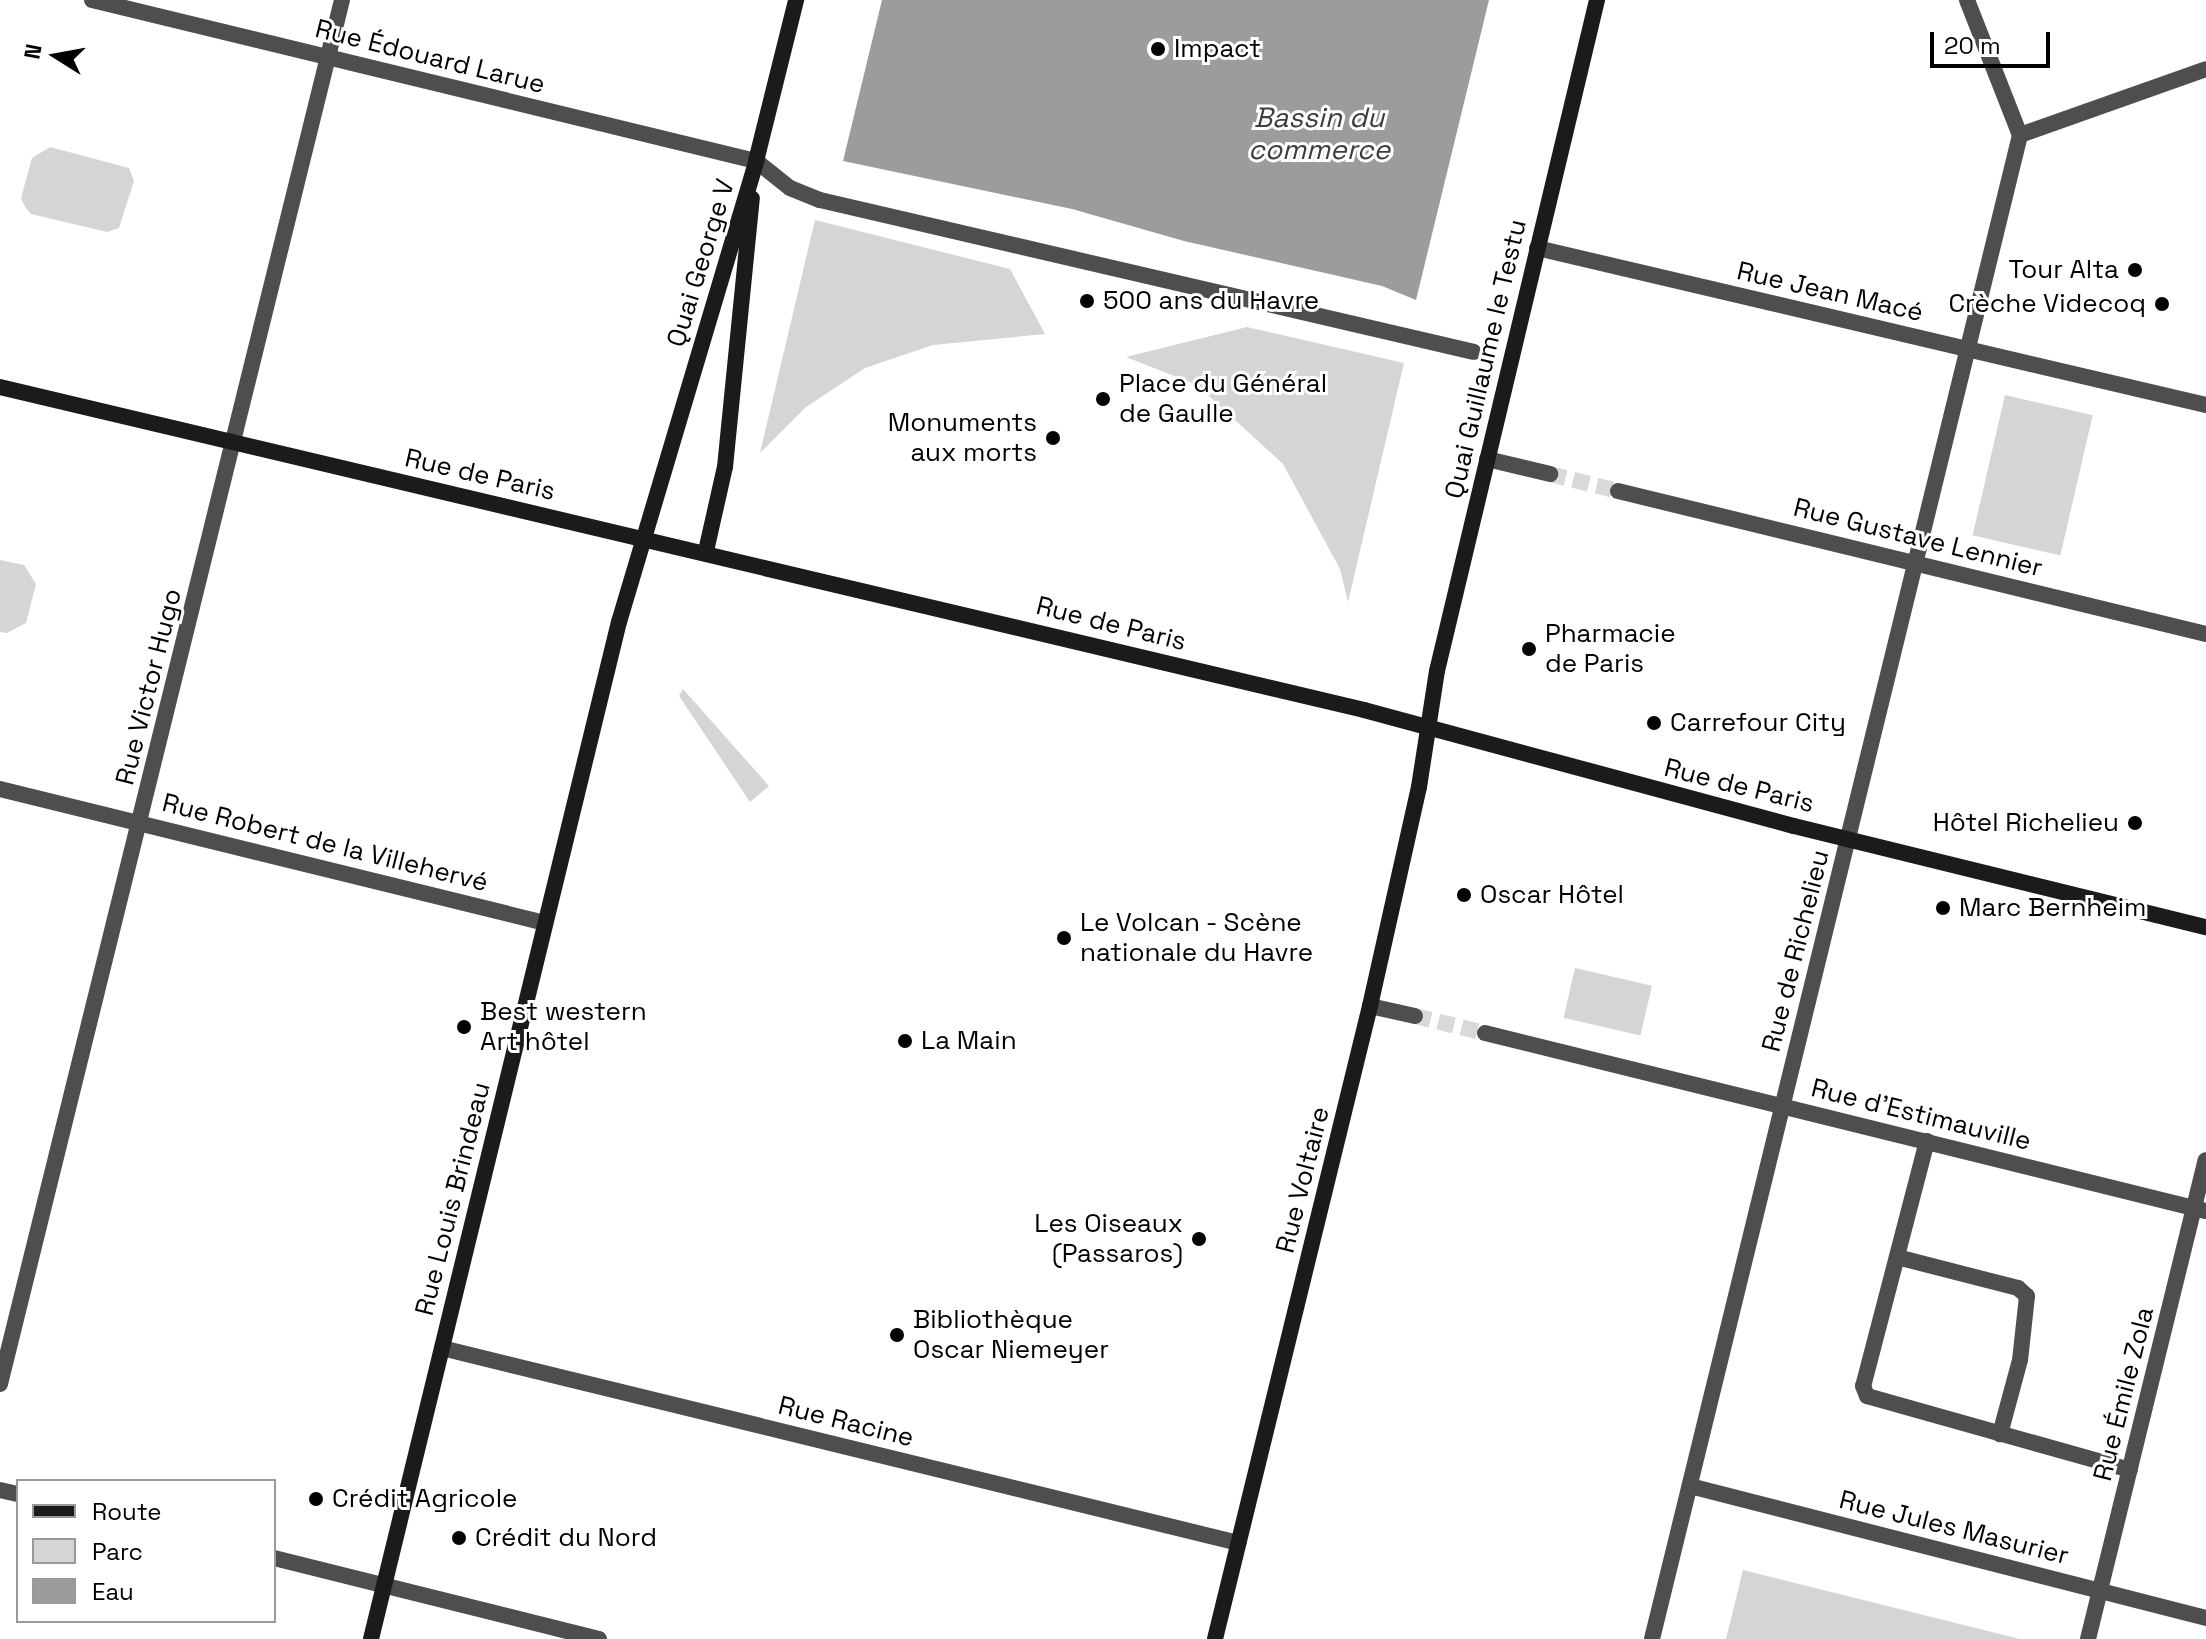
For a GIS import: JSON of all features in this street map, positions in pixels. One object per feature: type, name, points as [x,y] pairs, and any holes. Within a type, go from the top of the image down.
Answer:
[{"type":"main road","name":"Quai George V","points":[[643,537],[756,161],[796,0]]},
{"type":"main road","name":"Quai Guillaume le Testu","points":[[1428,730],[1487,459],[1597,0]]},
{"type":"main road","points":[[706,551],[725,467],[756,161]]},
{"type":"main road","name":"Rue de Paris","points":[[0,387],[706,551],[1364,710],[1428,730],[1848,839],[2206,927]]},
{"type":"main road","name":"Rue Louis Brindeau","points":[[371,1639],[545,923],[643,537]]},
{"type":"main road","name":"Rue Voltaire","points":[[1215,1639],[1370,1006],[1428,730]]},
{"type":"street","name":"Rue Édouard Larue","points":[[92,0],[756,161]]},
{"type":"street","name":"Rue Victor Hugo","points":[[0,1384],[342,0]]},
{"type":"street","points":[[1967,0],[2020,135],[2206,69]]},
{"type":"street","name":"Rue de Richelieu","points":[[1652,1639],[2020,135]]},
{"type":"street","points":[[756,161],[790,188],[820,200],[1474,352]]},
{"type":"street","name":"Rue Jean Macé","points":[[1537,248],[2206,405]]},
{"type":"street","points":[[1487,459],[1550,474]]},
{"type":"street","name":"Rue Gustave Lennier","points":[[1618,491],[1916,561],[2206,634]]},
{"type":"street","name":"Rue Robert de la Villehervé","points":[[0,789],[545,923]]},
{"type":"street","points":[[1370,1006],[1415,1016]]},
{"type":"street","name":"Rue d'Estimauville","points":[[1485,1033],[2200,1210]]},
{"type":"street","points":[[1927,1141],[1863,1386],[1867,1396],[2130,1470]]},
{"type":"street","name":"Rue Émile Zola","points":[[2088,1639],[2200,1210],[2206,1160]]},
{"type":"street","points":[[1897,1257],[2018,1288],[2027,1296],[2020,1360],[2000,1434]]},
{"type":"street","name":"Rue Racine","points":[[442,1348],[1238,1543]]},
{"type":"street","name":"Rue Jules Masurier","points":[[1690,1486],[2206,1618]]},
{"type":"street","points":[[276,1559],[567,1635],[599,1639]]},
{"type":"green space","points":[[50,147],[129,168],[134,181],[119,228],[107,232],[31,214],[25,207],[21,198],[32,158]]},
{"type":"green space","points":[[815,220],[1010,269],[1045,334],[933,345],[865,368],[806,407],[760,453]]},
{"type":"green space","points":[[1247,327],[1404,363],[1348,602],[1340,569],[1283,464],[1197,385],[1126,357]]},
{"type":"green space","points":[[2005,395],[2093,415],[2060,556],[1973,535]]},
{"type":"green space","points":[[0,560],[24,565],[36,584],[26,623],[7,633],[0,632]]},
{"type":"green space","points":[[683,689],[769,786],[750,802],[679,696]]},
{"type":"green space","points":[[1575,968],[1652,986],[1641,1035],[1564,1018]]},
{"type":"green space","points":[[1743,1570],[2020,1639],[1726,1639]]},
{"type":"water","name":"Bassin du commerce","points":[[882,0],[1489,0],[1416,300],[1382,286],[1184,241],[1072,209],[843,161]]},
{"type":"tunnel","points":[[1550,474],[1618,491]]},
{"type":"tunnel","points":[[1415,1016],[1485,1033]]},
{"type":"place","name":"Impact","points":[[1158,49]]},
{"type":"place","name":"Tour Alta","points":[[2135,270]]},
{"type":"place","name":"500 ans du Havre","points":[[1087,301]]},
{"type":"place","name":"Crèche Videcoq","points":[[2162,304]]},
{"type":"place","name":"Place du Général de Gaulle","points":[[1103,399]]},
{"type":"place","name":"Monuments aux morts","points":[[1053,438]]},
{"type":"place","name":"Pharmacie de Paris","points":[[1529,649]]},
{"type":"place","name":"Carrefour City","points":[[1654,723]]},
{"type":"place","name":"Hôtel Richelieu","points":[[2135,823]]},
{"type":"place","name":"Oscar Hôtel","points":[[1464,895]]},
{"type":"place","name":"Marc Bernheim","points":[[1943,908]]},
{"type":"place","name":"Le Volcan - Scène nationale du Havre","points":[[1064,938]]},
{"type":"place","name":"Best western Art hôtel","points":[[464,1027]]},
{"type":"place","name":"La Main","points":[[905,1041]]},
{"type":"place","name":"Les Oiseaux (Passaros)","points":[[1199,1239]]},
{"type":"place","name":"Bibliothèque Oscar Niemeyer","points":[[897,1335]]},
{"type":"place","name":"Crédit Agricole","points":[[316,1499]]},
{"type":"place","name":"Crédit du Nord","points":[[459,1538]]}]
